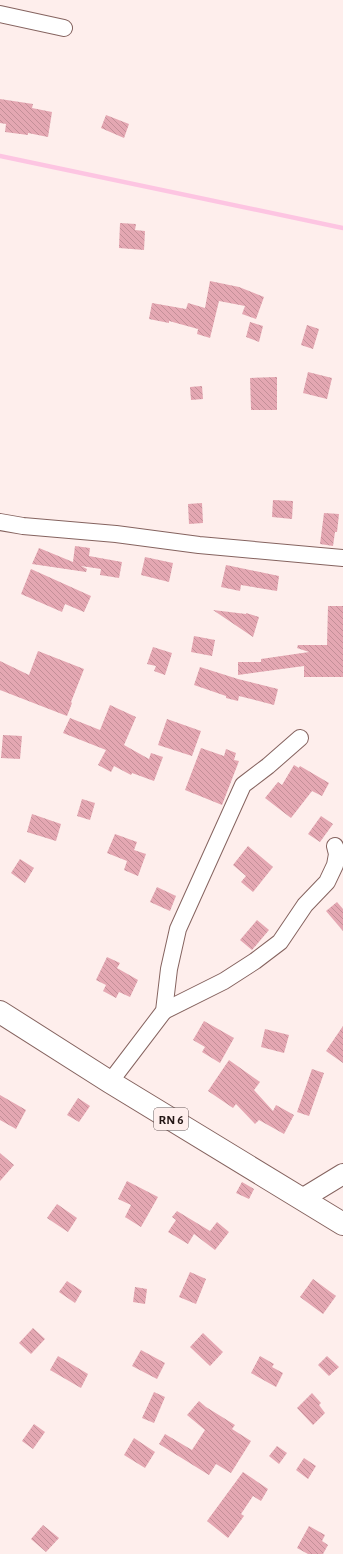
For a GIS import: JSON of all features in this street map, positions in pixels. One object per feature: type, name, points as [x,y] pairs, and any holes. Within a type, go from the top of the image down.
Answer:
[{"type":"main road","name":"RN 6","points":[[0,1012],[110,1082],[343,1224]]},
{"type":"street","points":[[0,14],[64,28]]},
{"type":"street","points":[[0,522],[23,526],[116,534],[199,545],[343,558]]},
{"type":"street","points":[[164,1011],[169,969],[178,929],[243,785],[268,766],[300,738]]},
{"type":"street","points":[[110,1082],[164,1011],[224,981],[255,961],[280,942],[305,905],[328,882],[335,865],[337,854],[335,846]]},
{"type":"street","points":[[302,1199],[343,1174]]},
{"type":"building","points":[[0,99],[33,104],[32,108],[52,112],[48,137],[28,133],[28,135],[5,132],[6,124],[0,123]]},
{"type":"building","points":[[106,115],[129,124],[124,138],[101,128]]},
{"type":"building","points":[[120,223],[136,224],[135,230],[145,231],[144,250],[119,248]]},
{"type":"building","points":[[210,281],[239,287],[264,297],[256,319],[242,314],[245,306],[219,301],[210,338],[197,334],[198,329],[169,321],[169,323],[149,319],[152,303],[186,309],[188,303],[205,308]]},
{"type":"building","points":[[250,322],[263,326],[259,342],[246,337]]},
{"type":"building","points":[[307,325],[319,329],[313,349],[301,345]]},
{"type":"building","points":[[308,372],[332,378],[327,399],[303,393]]},
{"type":"building","points":[[277,377],[277,410],[251,410],[250,378]]},
{"type":"building","points":[[202,386],[203,399],[191,400],[190,387]]},
{"type":"building","points":[[273,500],[293,501],[292,519],[272,517]]},
{"type":"building","points":[[202,503],[203,523],[189,524],[188,504]]},
{"type":"building","points":[[324,513],[339,514],[337,532],[335,532],[333,546],[320,544]]},
{"type":"building","points":[[75,546],[90,548],[89,556],[122,562],[119,578],[100,575],[101,569],[81,566],[87,569],[86,572],[32,564],[39,548],[73,562]]},
{"type":"building","points":[[145,557],[173,563],[169,582],[141,575]]},
{"type":"building","points":[[226,565],[279,576],[277,591],[241,585],[240,591],[221,587]]},
{"type":"building","points":[[31,569],[91,596],[84,612],[65,604],[62,612],[21,594]]},
{"type":"building","points":[[328,606],[343,606],[343,677],[304,677],[304,666],[238,675],[238,662],[261,662],[261,659],[309,652],[297,648],[298,645],[327,645]]},
{"type":"building","points":[[213,610],[246,613],[259,617],[253,637]]},
{"type":"building","points":[[194,636],[215,640],[212,656],[191,652]]},
{"type":"building","points":[[153,647],[172,653],[165,675],[154,671],[156,666],[147,664]]},
{"type":"building","points":[[38,651],[84,669],[67,716],[0,690],[0,661],[29,675]]},
{"type":"building","points":[[200,667],[238,679],[278,689],[274,705],[239,696],[238,701],[226,698],[226,696],[194,685]]},
{"type":"building","points":[[110,705],[136,717],[124,745],[149,759],[151,753],[163,757],[154,781],[132,773],[131,775],[114,766],[111,772],[98,765],[106,750],[63,733],[70,718],[100,730]]},
{"type":"building","points":[[167,719],[201,731],[192,756],[158,745]]},
{"type":"building","points":[[3,735],[22,736],[20,759],[1,758]]},
{"type":"building","points":[[201,748],[224,756],[226,749],[236,753],[234,760],[239,761],[222,805],[185,790]]},
{"type":"building","points":[[294,765],[299,768],[300,766],[329,783],[322,796],[312,791],[291,818],[265,798],[278,782],[282,785]]},
{"type":"building","points":[[82,799],[95,803],[90,820],[77,816]]},
{"type":"building","points":[[32,814],[61,824],[56,841],[27,832]]},
{"type":"building","points":[[321,816],[333,824],[320,842],[308,834]]},
{"type":"building","points":[[115,834],[137,842],[134,850],[146,854],[138,876],[124,870],[127,861],[107,853]]},
{"type":"building","points":[[248,846],[273,867],[253,892],[241,882],[246,876],[233,865]]},
{"type":"building","points":[[20,859],[34,868],[25,883],[11,873]]},
{"type":"building","points":[[157,887],[176,896],[170,911],[150,902]]},
{"type":"building","points":[[337,902],[343,909],[343,931],[326,911]]},
{"type":"building","points":[[257,920],[269,930],[252,950],[240,940]]},
{"type":"building","points":[[107,957],[120,963],[117,968],[138,980],[130,997],[119,992],[116,998],[103,991],[106,985],[96,980]]},
{"type":"building","points":[[204,1021],[234,1038],[220,1063],[202,1052],[205,1047],[193,1040]]},
{"type":"building","points":[[343,1026],[343,1063],[326,1051]]},
{"type":"building","points":[[265,1029],[289,1035],[284,1053],[261,1047]]},
{"type":"building","points":[[229,1060],[260,1082],[254,1090],[273,1111],[276,1105],[294,1115],[284,1134],[259,1120],[255,1124],[236,1104],[233,1108],[208,1091]]},
{"type":"building","points":[[312,1069],[324,1073],[309,1116],[297,1112]]},
{"type":"building","points":[[0,1095],[26,1110],[16,1129],[0,1120]]},
{"type":"building","points":[[78,1098],[90,1106],[79,1122],[67,1115]]},
{"type":"building","points":[[0,1153],[14,1165],[0,1181]]},
{"type":"building","points":[[127,1181],[158,1197],[141,1227],[125,1217],[131,1205],[118,1199]]},
{"type":"building","points":[[242,1182],[254,1189],[249,1199],[236,1193]]},
{"type":"building","points":[[57,1204],[77,1218],[68,1232],[47,1218]]},
{"type":"building","points":[[177,1211],[210,1231],[217,1222],[229,1232],[215,1250],[194,1234],[188,1244],[168,1232],[176,1220],[172,1217]]},
{"type":"building","points":[[190,1272],[206,1279],[196,1304],[179,1297]]},
{"type":"building","points":[[313,1279],[336,1296],[323,1314],[300,1297]]},
{"type":"building","points":[[67,1281],[82,1291],[75,1303],[59,1292]]},
{"type":"building","points":[[135,1287],[147,1289],[145,1304],[133,1302]]},
{"type":"building","points":[[33,1328],[45,1339],[31,1354],[19,1343]]},
{"type":"building","points":[[203,1333],[223,1352],[210,1366],[190,1347]]},
{"type":"building","points":[[141,1350],[165,1363],[157,1379],[132,1366]]},
{"type":"building","points":[[58,1356],[88,1374],[81,1388],[50,1370]]},
{"type":"building","points":[[260,1356],[274,1364],[272,1367],[283,1373],[276,1387],[251,1373]]},
{"type":"building","points":[[327,1356],[339,1367],[329,1376],[318,1365]]},
{"type":"building","points":[[154,1392],[165,1397],[154,1423],[142,1418]]},
{"type":"building","points":[[312,1393],[321,1403],[319,1405],[325,1413],[313,1425],[297,1408]]},
{"type":"building","points":[[199,1401],[235,1425],[232,1429],[251,1441],[231,1473],[216,1464],[209,1475],[159,1444],[165,1434],[192,1450],[205,1430],[187,1415]]},
{"type":"building","points":[[34,1424],[45,1432],[33,1449],[22,1441]]},
{"type":"building","points":[[134,1438],[155,1452],[145,1468],[124,1455]]},
{"type":"building","points":[[277,1446],[287,1453],[279,1464],[269,1456]]},
{"type":"building","points":[[304,1458],[316,1466],[308,1479],[296,1470]]},
{"type":"building","points":[[243,1472],[268,1489],[261,1501],[253,1496],[241,1514],[244,1516],[228,1538],[207,1521]]},
{"type":"building","points":[[43,1525],[59,1538],[46,1552],[31,1539]]},
{"type":"building","points":[[309,1526],[325,1535],[322,1541],[328,1545],[323,1554],[308,1554],[297,1548]]},
{"type":"waterway","points":[[0,156],[343,228]]}]
